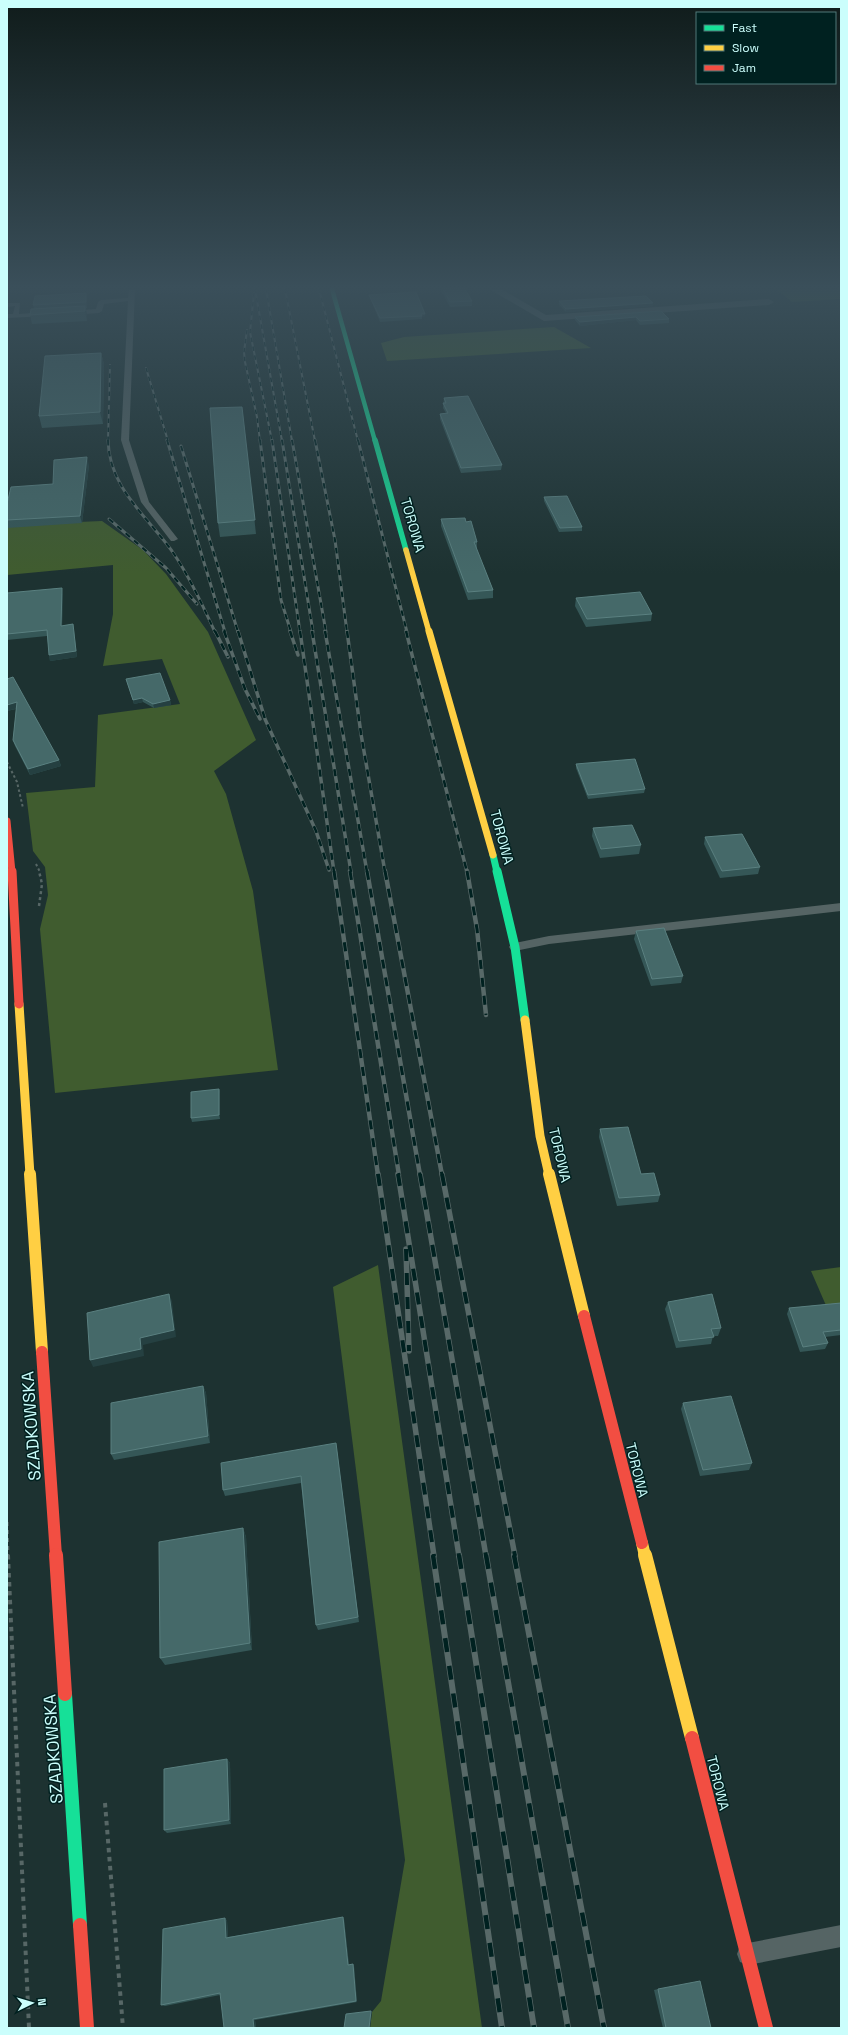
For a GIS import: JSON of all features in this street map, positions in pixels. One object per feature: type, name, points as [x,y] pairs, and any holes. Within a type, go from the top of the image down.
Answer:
[{"type":"street","name":"TOROWA","points":[[359,384],[490,843],[515,947],[540,1136],[585,1321],[766,2028]]},
{"type":"street","name":"SZADKOWSKA","points":[[7,821],[13,881],[17,968],[87,2028]]},
{"type":"lane","points":[[127,384],[125,440],[145,502],[174,539]]},
{"type":"lane","points":[[515,947],[549,940],[841,907]]},
{"type":"lane","points":[[747,1954],[841,1936]]},
{"type":"path","points":[[7,1522],[29,2028]]},
{"type":"green space","points":[[102,521],[143,550],[166,574],[208,632],[256,740],[214,771],[226,794],[253,891],[278,1070],[55,1093],[40,929],[48,895],[45,867],[33,851],[26,793],[95,787],[98,715],[180,704],[162,659],[103,666],[113,614],[113,565],[7,575],[7,525]]},
{"type":"green space","points":[[378,1265],[482,2028],[370,2028],[372,2012],[381,2001],[405,1860],[333,1287]]},
{"type":"green space","points":[[841,1267],[841,1308],[828,1310],[811,1271]]},
{"type":"building","points":[[42,384],[100,384],[100,412],[39,416]]},
{"type":"building","points":[[468,396],[502,465],[461,468],[440,414],[448,413],[443,403],[446,403],[444,398]]},
{"type":"building","points":[[242,407],[255,520],[218,523],[210,408]]},
{"type":"building","points":[[87,457],[80,516],[7,520],[7,504],[11,487],[53,484],[54,460]]},
{"type":"building","points":[[567,496],[582,527],[560,528],[544,497]]},
{"type":"building","points":[[465,518],[466,522],[471,521],[477,542],[474,542],[493,590],[468,592],[441,519]]},
{"type":"building","points":[[62,588],[61,626],[73,624],[76,651],[49,655],[47,630],[7,634],[7,593]]},
{"type":"building","points":[[640,592],[652,614],[587,619],[576,598]]},
{"type":"building","points":[[160,673],[170,700],[153,704],[142,698],[133,700],[126,679]]},
{"type":"building","points":[[13,677],[59,760],[28,769],[13,740],[17,702],[7,705],[7,679]]},
{"type":"building","points":[[635,759],[645,789],[588,795],[576,764]]},
{"type":"building","points":[[632,825],[641,845],[601,849],[593,828]]},
{"type":"building","points":[[742,834],[760,867],[722,871],[705,837]]},
{"type":"building","points":[[664,928],[683,976],[652,979],[636,931]]},
{"type":"building","points":[[219,1089],[219,1115],[191,1118],[191,1092]]},
{"type":"building","points":[[628,1127],[641,1174],[654,1173],[660,1195],[619,1198],[600,1129]]},
{"type":"building","points":[[169,1294],[174,1330],[140,1338],[141,1349],[90,1360],[87,1313]]},
{"type":"building","points":[[712,1294],[721,1328],[711,1329],[714,1337],[679,1341],[668,1302]]},
{"type":"building","points":[[841,1303],[841,1330],[823,1332],[828,1343],[803,1347],[789,1308]]},
{"type":"building","points":[[203,1386],[208,1436],[111,1454],[111,1403]]},
{"type":"building","points":[[731,1396],[752,1463],[703,1470],[683,1403]]},
{"type":"building","points":[[336,1443],[358,1617],[316,1625],[301,1476],[223,1490],[221,1463]]},
{"type":"building","points":[[243,1528],[250,1643],[160,1658],[159,1542]]},
{"type":"building","points":[[227,1759],[229,1820],[164,1830],[164,1769]]},
{"type":"building","points":[[343,1917],[348,1965],[353,1964],[356,2001],[253,2019],[254,2028],[224,2028],[220,1993],[161,2005],[163,1929],[225,1918],[226,1938]]},
{"type":"building","points":[[700,1981],[711,2028],[666,2028],[658,1989]]},
{"type":"building","points":[[371,2011],[369,2028],[344,2028],[346,2014]]},
{"type":"railway","points":[[108,440],[110,384]]},
{"type":"railway","points":[[151,384],[168,441]]},
{"type":"railway","points":[[250,384],[257,417],[260,441]]},
{"type":"railway","points":[[260,384],[272,441]]},
{"type":"railway","points":[[272,384],[282,441]]},
{"type":"railway","points":[[282,384],[292,441]]},
{"type":"railway","points":[[304,384],[315,441]]},
{"type":"railway","points":[[343,384],[358,441]]},
{"type":"railway","points":[[108,440],[110,457],[115,473],[122,487],[172,551],[195,590],[215,632]]},
{"type":"railway","points":[[167,440],[225,632]]},
{"type":"railway","points":[[260,440],[281,600],[291,632]]},
{"type":"railway","points":[[272,440],[300,632]]},
{"type":"railway","points":[[282,440],[313,632]]},
{"type":"railway","points":[[292,440],[326,632]]},
{"type":"railway","points":[[315,440],[335,540],[347,632]]},
{"type":"railway","points":[[358,440],[407,632]]},
{"type":"railway","points":[[181,446],[238,632]]},
{"type":"railway","points":[[109,519],[166,568],[197,604]]},
{"type":"railway","points":[[215,631],[228,657]]},
{"type":"railway","points":[[224,631],[245,689],[260,719]]},
{"type":"railway","points":[[238,631],[265,719],[316,831],[329,870]]},
{"type":"railway","points":[[290,631],[298,655]]},
{"type":"railway","points":[[300,631],[334,872]]},
{"type":"railway","points":[[312,631],[351,872]]},
{"type":"railway","points":[[325,631],[367,872]]},
{"type":"railway","points":[[347,631],[361,734],[385,872]]},
{"type":"railway","points":[[406,631],[467,872]]},
{"type":"railway","points":[[334,871],[378,1175]]},
{"type":"railway","points":[[350,871],[399,1175]]},
{"type":"railway","points":[[367,871],[420,1175]]},
{"type":"railway","points":[[385,871],[442,1175]]},
{"type":"railway","points":[[467,871],[477,929],[486,1015]]},
{"type":"railway","points":[[378,1174],[434,1556]]},
{"type":"railway","points":[[398,1174],[459,1556]]},
{"type":"railway","points":[[420,1174],[486,1556]]},
{"type":"railway","points":[[442,1174],[515,1556]]},
{"type":"railway","points":[[406,1249],[409,1351]]},
{"type":"railway","points":[[433,1555],[502,2028]]},
{"type":"railway","points":[[459,1555],[534,2028]]},
{"type":"railway","points":[[486,1555],[568,2028]]},
{"type":"railway","points":[[514,1555],[604,2028]]},
{"type":"traffic: fast","points":[[359,384],[406,550]]},
{"type":"traffic: fast","points":[[493,855],[515,947],[525,1020]]},
{"type":"traffic: fast","points":[[65,1694],[80,1925]]},
{"type":"traffic: slow","points":[[406,550],[493,855]]},
{"type":"traffic: slow","points":[[19,1004],[42,1352]]},
{"type":"traffic: slow","points":[[525,1020],[540,1136],[584,1316]]},
{"type":"traffic: slow","points":[[642,1543],[692,1738]]},
{"type":"traffic: jam","points":[[7,821],[13,881],[19,1004]]},
{"type":"traffic: jam","points":[[584,1316],[642,1543]]},
{"type":"traffic: jam","points":[[42,1352],[65,1694]]},
{"type":"traffic: jam","points":[[692,1738],[766,2028]]},
{"type":"traffic: jam","points":[[80,1925],[87,2028]]}]
